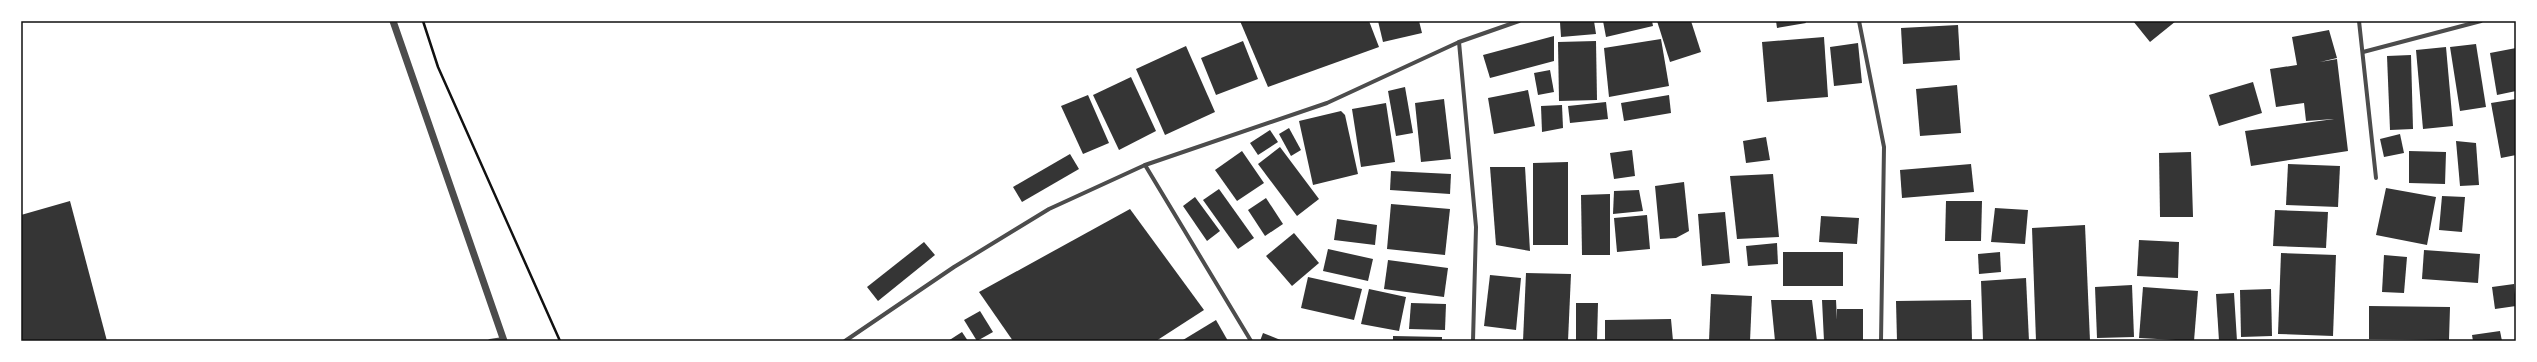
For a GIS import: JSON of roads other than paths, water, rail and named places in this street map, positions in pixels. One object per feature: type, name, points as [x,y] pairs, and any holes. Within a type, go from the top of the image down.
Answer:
[{"type":"street","points":[[392,21],[503,340],[490,341]]},
{"type":"street","points":[[845,341],[954,267],[1049,209],[1146,165],[1327,104],[1459,42],[1519,21]]},
{"type":"street","points":[[1859,21],[1884,147],[1881,341]]},
{"type":"street","points":[[2359,21],[2376,178]]},
{"type":"street","points":[[2363,52],[2481,21]]},
{"type":"street","points":[[1459,42],[1476,227],[1473,341]]},
{"type":"street","points":[[1146,165],[1251,341]]}]
